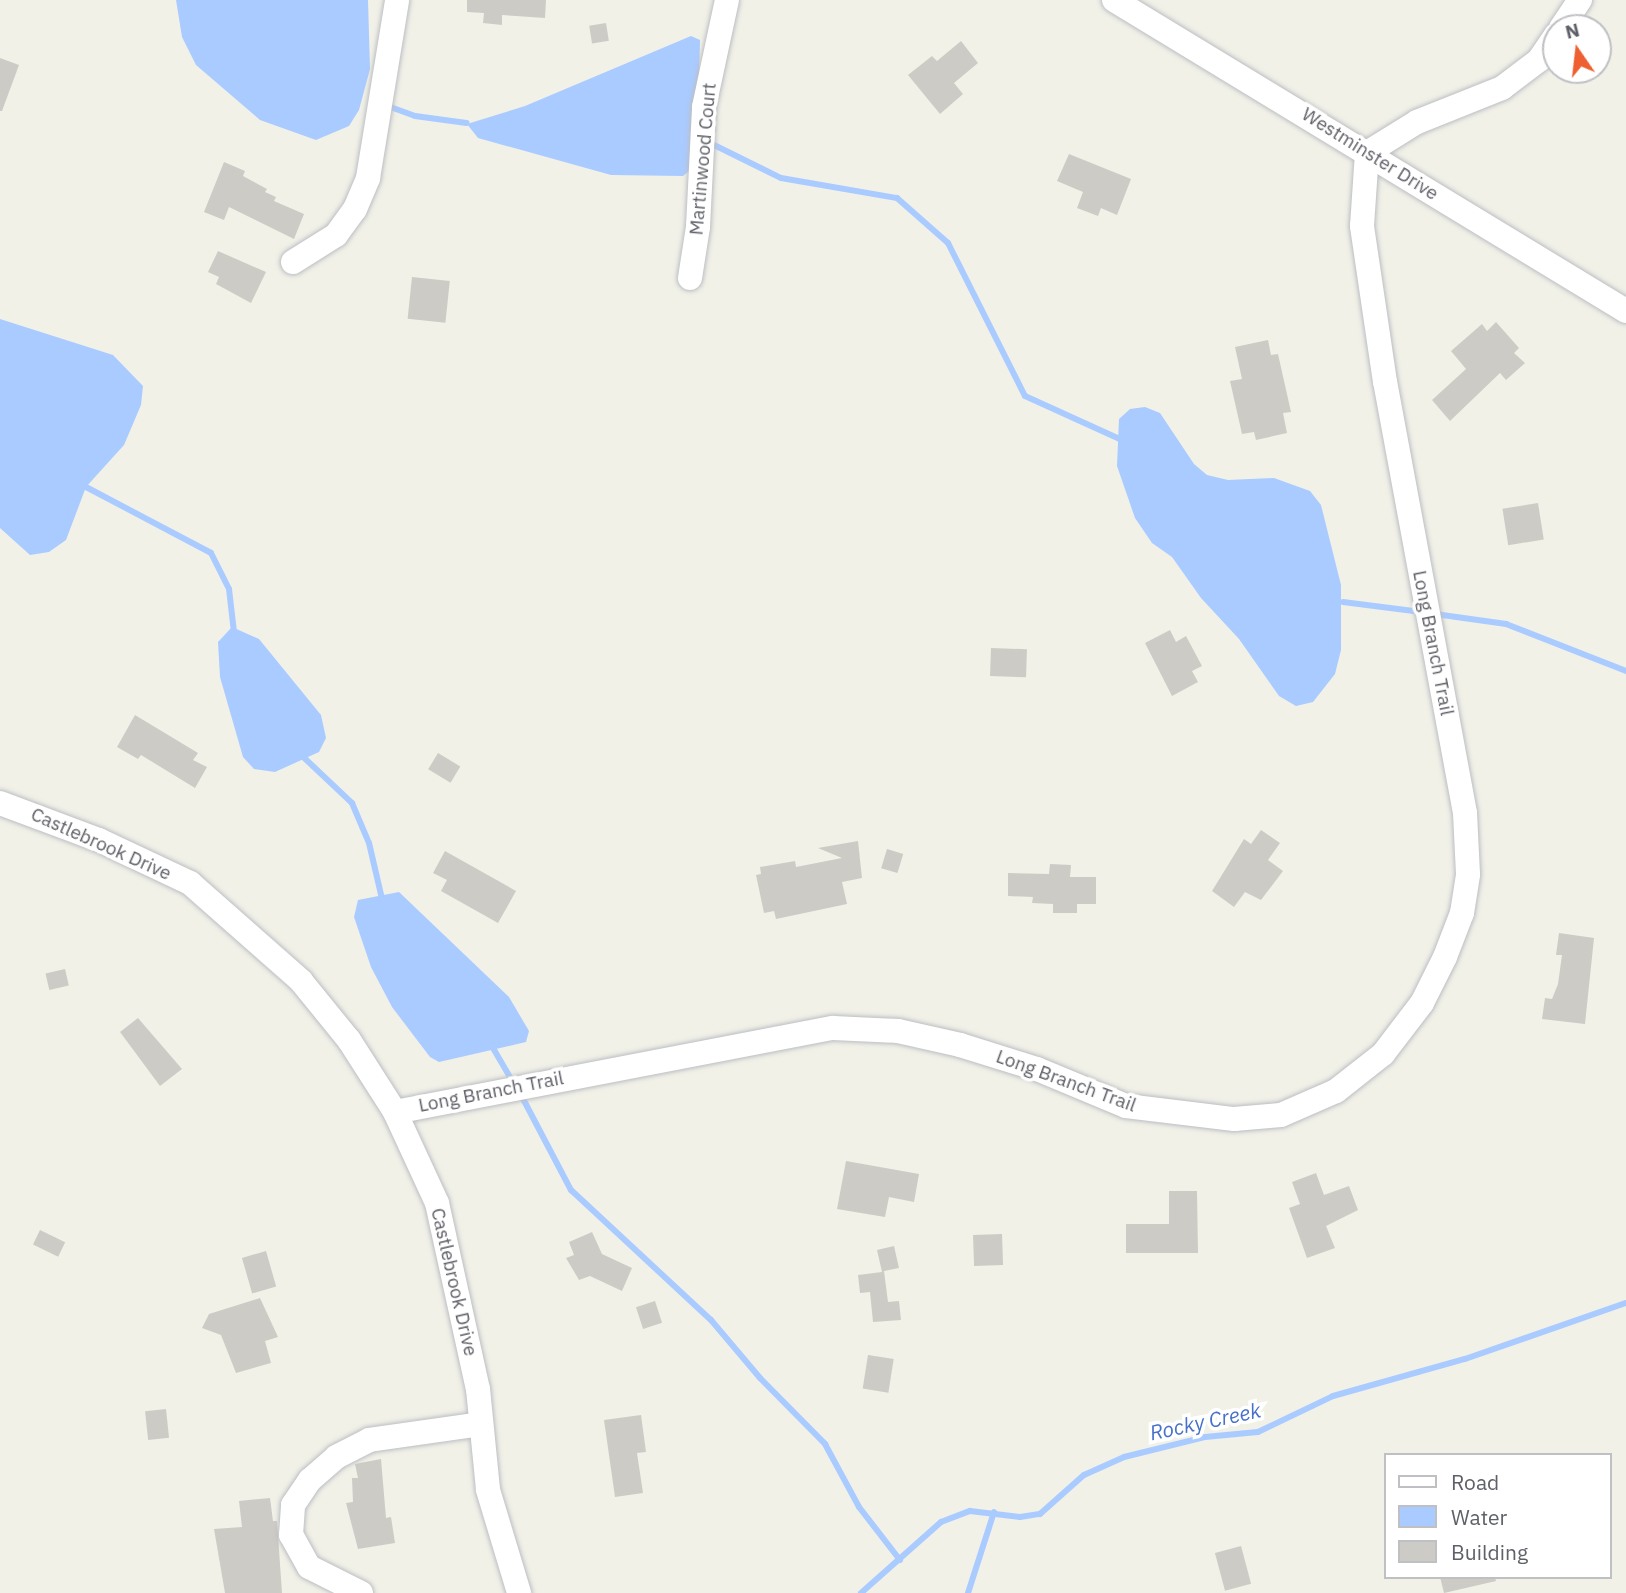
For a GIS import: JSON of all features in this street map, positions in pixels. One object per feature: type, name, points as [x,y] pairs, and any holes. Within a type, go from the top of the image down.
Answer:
[{"type":"street","points":[[293,262],[336,235],[355,209],[368,177],[397,0]]},
{"type":"street","name":"Martinwood Court","points":[[690,278],[698,227],[704,107],[727,0]]},
{"type":"street","name":"Westminster Drive","points":[[1114,0],[1626,311]]},
{"type":"street","points":[[1367,153],[1418,122],[1502,88],[1542,56]]},
{"type":"street","name":"Long Branch Trail","points":[[395,1112],[833,1028],[898,1031],[960,1045],[1037,1069],[1126,1106],[1234,1119],[1281,1115],[1336,1091],[1383,1054],[1422,1003],[1445,957],[1462,913],[1468,874],[1465,813],[1385,382],[1366,252],[1361,188],[1367,153]]},
{"type":"street","name":"Castlebrook Drive","points":[[0,803],[99,840],[190,883],[301,981],[349,1040],[395,1112],[436,1203],[446,1237],[481,1424],[488,1490],[519,1593]]},
{"type":"street","points":[[361,1593],[309,1567],[291,1535],[293,1505],[310,1480],[337,1457],[369,1440],[481,1424]]},
{"type":"water","points":[[176,0],[368,0],[370,69],[359,110],[349,126],[316,140],[260,120],[196,65],[182,37]]},
{"type":"water","points":[[691,36],[700,40],[698,127],[693,168],[683,176],[611,175],[478,138],[467,124],[525,106]]},
{"type":"water","points":[[0,319],[113,355],[143,386],[141,405],[124,445],[86,487],[66,540],[49,552],[30,555],[0,528]]},
{"type":"water","points":[[1145,407],[1160,413],[1194,464],[1207,475],[1228,480],[1274,478],[1310,491],[1321,505],[1341,585],[1341,650],[1335,674],[1313,702],[1296,706],[1279,696],[1239,639],[1201,598],[1172,557],[1152,543],[1135,518],[1117,466],[1119,419],[1130,409]]},
{"type":"water","points":[[232,627],[259,639],[321,715],[326,738],[319,752],[275,772],[254,769],[243,757],[220,677],[218,642]]},
{"type":"water","points":[[399,892],[509,997],[529,1031],[526,1042],[439,1062],[430,1057],[392,1007],[371,967],[354,917],[358,900]]},
{"type":"building","points":[[467,0],[546,0],[545,18],[502,15],[502,25],[483,23],[484,13],[467,12]]},
{"type":"building","points":[[606,23],[609,41],[592,43],[589,26]]},
{"type":"building","points":[[961,41],[978,63],[954,83],[963,94],[940,114],[908,75],[932,56],[937,61]]},
{"type":"building","points":[[0,58],[19,65],[2,111],[0,111]]},
{"type":"building","points":[[1069,154],[1131,179],[1117,215],[1101,208],[1098,216],[1077,208],[1083,192],[1057,181]]},
{"type":"building","points":[[224,162],[245,171],[243,176],[267,189],[265,192],[276,197],[274,201],[304,214],[294,239],[229,207],[224,220],[204,212]]},
{"type":"building","points":[[218,251],[266,272],[251,303],[216,284],[219,277],[208,272]]},
{"type":"building","points":[[412,277],[450,281],[445,323],[408,319]]},
{"type":"building","points":[[1496,322],[1519,348],[1514,353],[1525,363],[1506,380],[1500,373],[1450,421],[1432,400],[1466,369],[1451,351],[1482,324],[1487,331]]},
{"type":"building","points":[[1268,340],[1271,355],[1278,354],[1291,412],[1283,413],[1287,433],[1256,440],[1254,432],[1242,434],[1230,381],[1242,379],[1235,347]]},
{"type":"building","points":[[1538,503],[1544,540],[1508,545],[1502,509]]},
{"type":"building","points":[[1170,630],[1176,642],[1186,636],[1202,666],[1192,671],[1198,682],[1172,696],[1145,643]]},
{"type":"building","points":[[991,648],[1027,649],[1026,677],[990,676]]},
{"type":"building","points":[[135,715],[198,753],[193,760],[207,767],[195,788],[141,755],[138,759],[117,747]]},
{"type":"building","points":[[438,753],[460,766],[451,783],[428,769]]},
{"type":"building","points":[[1261,830],[1280,843],[1268,860],[1283,871],[1261,900],[1245,892],[1234,907],[1212,891],[1244,839],[1251,844]]},
{"type":"building","points":[[858,841],[862,878],[842,882],[847,904],[776,919],[774,911],[764,913],[756,875],[761,874],[760,867],[795,861],[796,867],[842,858],[818,848]]},
{"type":"building","points":[[887,849],[903,854],[897,873],[881,868]]},
{"type":"building","points":[[445,851],[516,891],[498,923],[441,891],[447,880],[433,873]]},
{"type":"building","points":[[1050,864],[1071,865],[1070,877],[1096,877],[1096,904],[1077,904],[1077,913],[1053,913],[1053,904],[1032,903],[1033,897],[1008,896],[1008,873],[1049,874]]},
{"type":"building","points":[[1559,933],[1594,938],[1585,1024],[1542,1019],[1545,998],[1552,999],[1558,984],[1562,955],[1556,955]]},
{"type":"building","points":[[65,969],[69,986],[49,990],[46,973]]},
{"type":"building","points":[[138,1018],[182,1069],[160,1086],[120,1032]]},
{"type":"building","points":[[846,1161],[919,1174],[914,1202],[889,1197],[885,1217],[837,1209]]},
{"type":"building","points":[[1316,1173],[1324,1195],[1349,1186],[1358,1210],[1326,1226],[1335,1248],[1307,1258],[1289,1208],[1300,1204],[1292,1182]]},
{"type":"building","points":[[1169,1191],[1197,1191],[1198,1253],[1126,1253],[1126,1224],[1169,1224]]},
{"type":"building","points":[[40,1230],[65,1242],[58,1257],[33,1244]]},
{"type":"building","points":[[592,1232],[602,1254],[632,1268],[622,1291],[590,1276],[579,1280],[566,1258],[574,1255],[569,1242]]},
{"type":"building","points":[[1002,1234],[1003,1265],[974,1266],[973,1235]]},
{"type":"building","points":[[894,1246],[899,1268],[884,1271],[888,1302],[899,1301],[901,1320],[873,1322],[870,1292],[860,1293],[858,1275],[882,1272],[877,1250]]},
{"type":"building","points":[[266,1251],[276,1287],[252,1293],[242,1258]]},
{"type":"building","points":[[260,1298],[278,1337],[265,1341],[271,1363],[236,1373],[221,1335],[202,1328],[209,1314]]},
{"type":"building","points":[[655,1301],[662,1323],[643,1329],[636,1307]]},
{"type":"building","points":[[868,1355],[894,1359],[888,1393],[863,1389]]},
{"type":"building","points":[[166,1409],[169,1438],[148,1440],[145,1411]]},
{"type":"building","points":[[641,1415],[646,1452],[637,1453],[643,1493],[615,1497],[604,1420]]},
{"type":"building","points":[[381,1459],[386,1518],[391,1517],[395,1543],[358,1549],[346,1503],[353,1502],[352,1478],[358,1478],[355,1464]]},
{"type":"building","points":[[270,1498],[273,1521],[277,1521],[282,1593],[225,1593],[214,1529],[242,1527],[239,1501]]},
{"type":"building","points":[[1241,1546],[1251,1584],[1225,1591],[1215,1553]]},
{"type":"building","points":[[1440,1579],[1496,1579],[1496,1581],[1444,1593]]},
{"type":"waterway","points":[[385,105],[415,116],[467,123]]},
{"type":"waterway","points":[[708,142],[781,178],[897,198],[948,243],[1025,396],[1120,439]]},
{"type":"waterway","points":[[86,487],[211,553],[229,589],[234,632]]},
{"type":"waterway","points":[[1343,602],[1421,612]]},
{"type":"waterway","points":[[1435,614],[1506,624],[1626,671]]},
{"type":"waterway","points":[[299,753],[352,803],[369,843],[382,899]]},
{"type":"waterway","points":[[493,1048],[514,1084]]},
{"type":"waterway","points":[[520,1093],[571,1190],[711,1320],[760,1378],[825,1444],[859,1507],[900,1560]]},
{"type":"waterway","name":"Rocky Creek","points":[[861,1593],[941,1522],[970,1511],[1020,1517],[1040,1514],[1084,1475],[1124,1457],[1205,1437],[1258,1432],[1333,1396],[1465,1359],[1626,1303]]},
{"type":"waterway","points":[[968,1593],[994,1512]]}]
